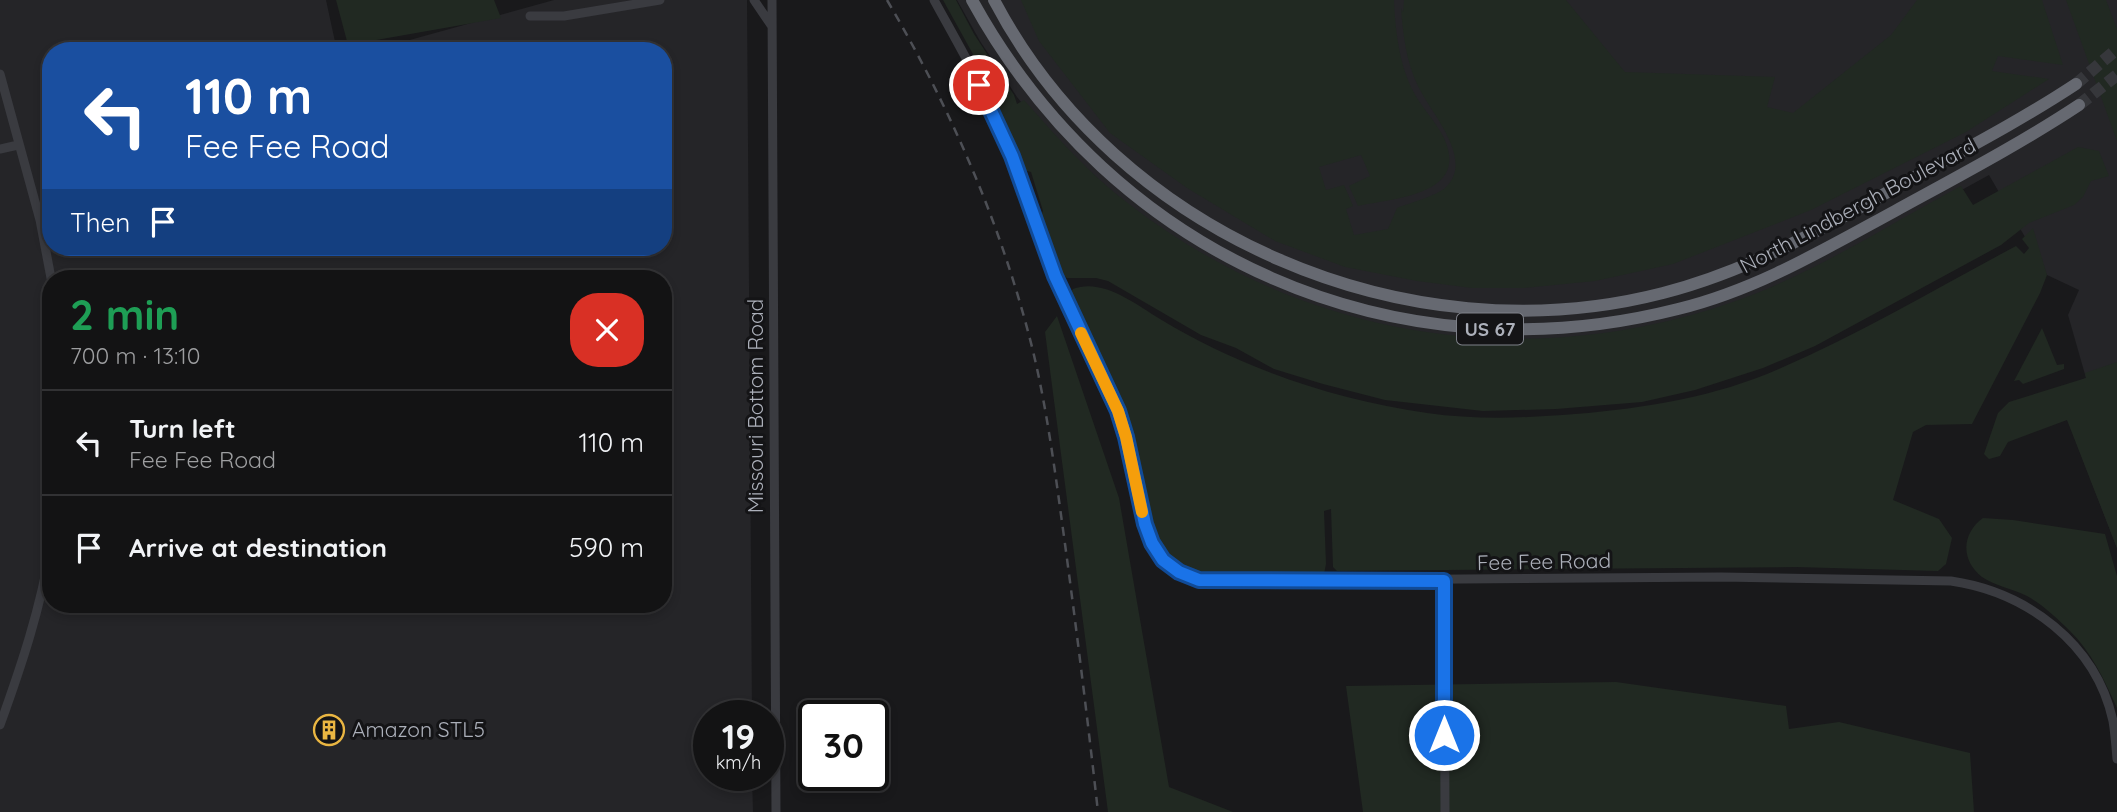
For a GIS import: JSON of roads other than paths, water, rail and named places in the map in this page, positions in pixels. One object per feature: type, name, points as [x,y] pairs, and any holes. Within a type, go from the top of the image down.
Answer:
[{"type":"highway","name":"North Lindbergh Boulevard","points":[[972,0],[1004,54],[1051,116],[1114,178],[1167,220],[1225,256],[1306,292],[1383,315],[1447,326],[1514,330],[1581,327],[1647,316],[1714,299],[1803,261],[2013,146],[2079,105]]},
{"type":"highway","name":"North Lindbergh Boulevard","points":[[994,0],[1034,64],[1084,123],[1142,177],[1206,222],[1265,254],[1328,279],[1393,298],[1482,309],[1549,310],[1605,304],[1661,294],[1725,274],[1799,241],[2001,130],[2076,84]]},
{"type":"street","points":[[530,16],[564,16],[660,0]]},
{"type":"street","points":[[754,0],[772,27]]},
{"type":"street","name":"Missouri Bottom Road","points":[[772,0],[776,812]]},
{"type":"street","name":"Fee Fee Road","points":[[934,0],[991,107],[1012,156],[1055,276],[1118,411],[1152,543],[1163,560],[1179,572],[1199,580],[1444,581],[1721,577],[1951,580],[1979,585],[2033,610],[2059,629],[2076,647],[2104,695],[2113,721],[2117,759]]},
{"type":"street","points":[[0,74],[42,231]]},
{"type":"street","points":[[0,149],[18,145]]},
{"type":"street","points":[[1444,581],[1445,812]]},
{"type":"street","points":[[0,725],[27,653],[42,593]]},
{"type":"tunnel","points":[[2076,84],[2117,49]]},
{"type":"tunnel","points":[[2079,105],[2117,75]]},
{"type":"railway","points":[[887,0],[933,84],[973,170],[1006,259],[1033,351],[1058,495],[1098,812]]},
{"type":"place","name":"Amazon STL5","points":[[329,730]]}]
